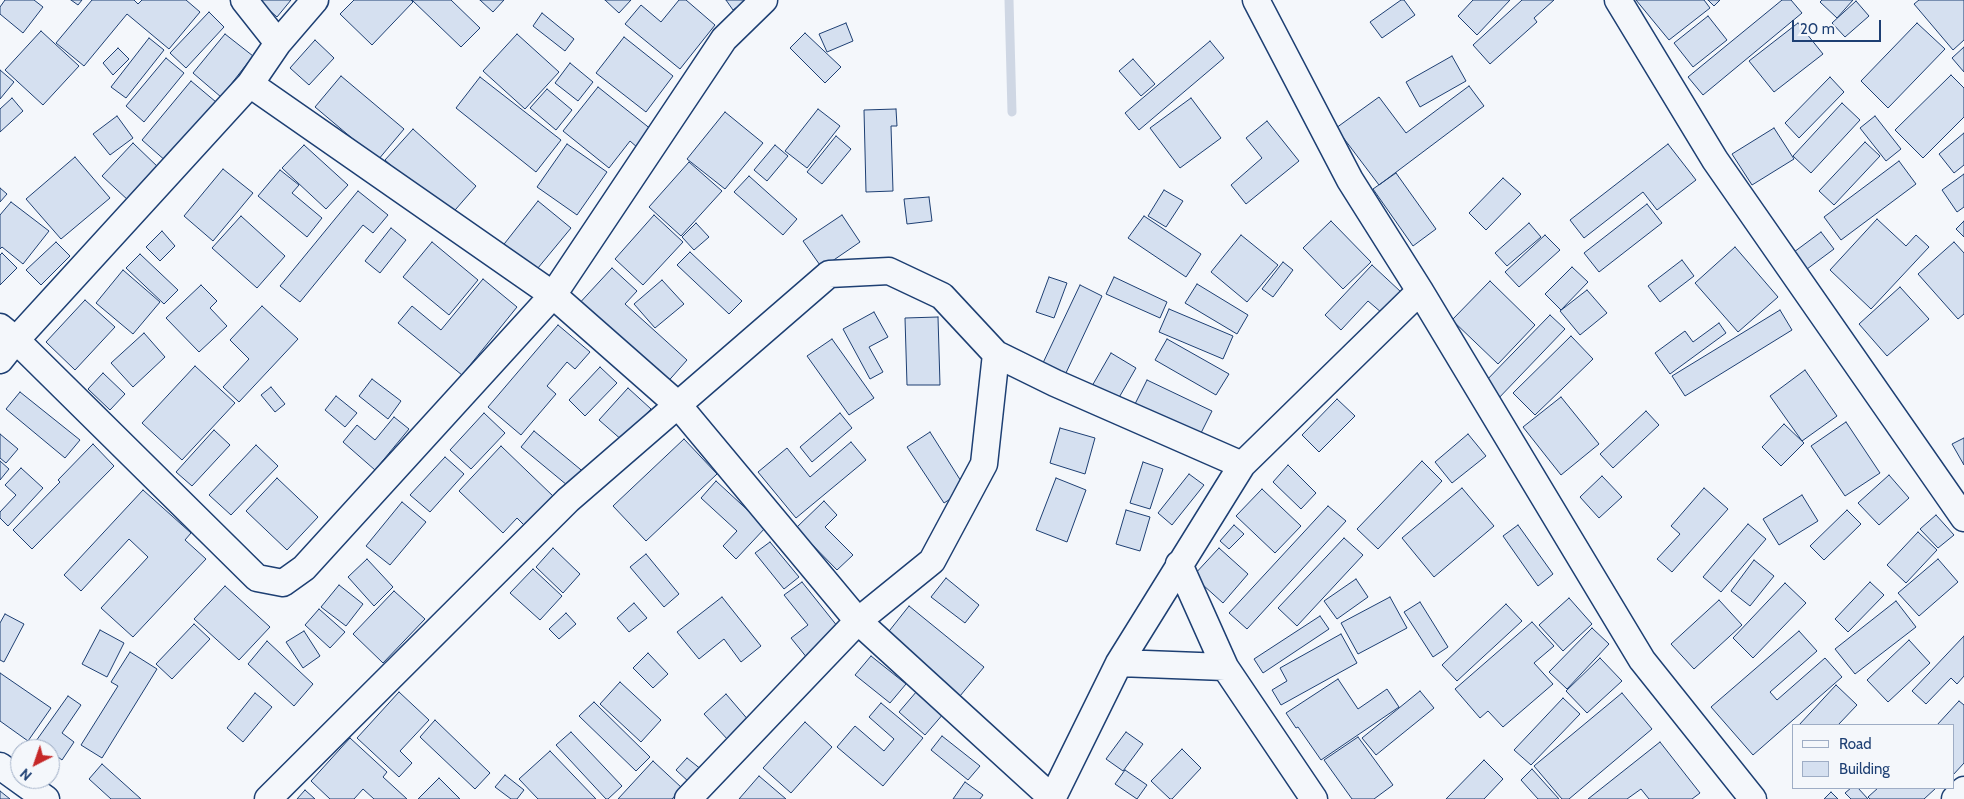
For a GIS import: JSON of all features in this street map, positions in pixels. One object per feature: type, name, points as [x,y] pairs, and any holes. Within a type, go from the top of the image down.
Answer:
[{"type":"street","points":[[244,0],[278,43]]},
{"type":"street","points":[[0,360],[8,333],[250,84],[278,43],[315,0]]},
{"type":"street","points":[[8,333],[257,578],[283,583],[304,568],[553,295],[724,39],[764,0]]},
{"type":"street","points":[[1256,0],[1350,180],[1420,291],[1642,660],[1753,799]]},
{"type":"street","points":[[1618,0],[1715,160],[1964,518]]},
{"type":"street","points":[[250,84],[553,295],[678,405],[858,621],[1052,799],[1119,662],[1242,465],[1420,291]]},
{"type":"street","points":[[268,799],[568,500],[829,274],[889,271],[898,275],[942,296],[996,354],[1055,383],[1242,465]]},
{"type":"street","points":[[688,799],[858,621],[932,561],[984,464],[996,354]]},
{"type":"street","points":[[1180,564],[1225,667],[1314,799]]},
{"type":"street","points":[[1119,662],[1225,667]]},
{"type":"street","points":[[0,766],[46,799]]},
{"type":"street","points":[[1955,799],[1964,790]]},
{"type":"building","points":[[5,0],[34,0],[43,7],[23,33],[0,14],[0,7]]},
{"type":"building","points":[[71,0],[82,0],[78,5]]},
{"type":"building","points":[[92,0],[134,0],[138,4],[142,0],[186,0],[200,12],[169,49],[127,14],[84,66],[56,43]]},
{"type":"building","points":[[258,0],[291,0],[277,17]]},
{"type":"building","points":[[354,0],[411,0],[413,2],[372,45],[340,14]]},
{"type":"building","points":[[412,0],[451,0],[480,28],[461,47]]},
{"type":"building","points":[[480,0],[504,0],[493,12]]},
{"type":"building","points":[[605,0],[631,0],[619,13]]},
{"type":"building","points":[[679,0],[686,0],[715,25],[680,69],[625,24],[641,5],[661,22]]},
{"type":"building","points":[[726,0],[747,0],[733,10]]},
{"type":"building","points":[[1401,0],[1404,0],[1415,15],[1382,38],[1370,22]]},
{"type":"building","points":[[1473,0],[1510,0],[1477,35],[1458,16]]},
{"type":"building","points":[[1522,0],[1554,0],[1534,18],[1537,22],[1490,64],[1473,45]]},
{"type":"building","points":[[1636,0],[1704,0],[1710,8],[1669,40]]},
{"type":"building","points":[[1708,0],[1720,0],[1714,6]]},
{"type":"building","points":[[1782,0],[1791,0],[1802,13],[1703,95],[1688,77]]},
{"type":"building","points":[[1822,0],[1853,0],[1837,18],[1820,2]]},
{"type":"building","points":[[1919,0],[1964,0],[1964,40],[1953,50],[1914,4]]},
{"type":"building","points":[[1856,1],[1869,16],[1845,37],[1832,23]]},
{"type":"building","points":[[209,12],[224,27],[186,68],[170,53]]},
{"type":"building","points":[[542,13],[574,39],[565,51],[533,26]]},
{"type":"building","points":[[1708,16],[1727,40],[1693,67],[1674,43]]},
{"type":"building","points":[[846,23],[853,41],[827,52],[819,34]]},
{"type":"building","points":[[1798,23],[1823,54],[1774,92],[1749,61]]},
{"type":"building","points":[[1917,23],[1945,49],[1888,108],[1861,81]]},
{"type":"building","points":[[41,31],[79,66],[43,105],[5,70]]},
{"type":"building","points":[[805,33],[841,67],[825,83],[790,48]]},
{"type":"building","points":[[225,34],[253,56],[221,97],[193,73]]},
{"type":"building","points":[[517,34],[559,72],[525,109],[483,71]]},
{"type":"building","points":[[624,37],[673,76],[646,112],[596,73]]},
{"type":"building","points":[[149,38],[164,50],[126,98],[111,87]]},
{"type":"building","points":[[315,40],[334,58],[309,85],[290,68]]},
{"type":"building","points":[[1210,41],[1224,58],[1139,130],[1125,113]]},
{"type":"building","points":[[1964,47],[1964,72],[1952,58]]},
{"type":"building","points":[[118,48],[129,59],[113,75],[103,63]]},
{"type":"building","points":[[1452,56],[1466,81],[1420,107],[1406,82]]},
{"type":"building","points":[[166,58],[184,73],[144,122],[126,106]]},
{"type":"building","points":[[1133,59],[1155,84],[1141,96],[1119,71]]},
{"type":"building","points":[[570,63],[593,82],[578,101],[555,83]]},
{"type":"building","points":[[0,70],[14,82],[0,99]]},
{"type":"building","points":[[1951,75],[1964,88],[1964,117],[1923,158],[1895,130]]},
{"type":"building","points":[[341,76],[404,129],[378,160],[315,107]]},
{"type":"building","points":[[480,77],[561,140],[536,172],[456,108]]},
{"type":"building","points":[[1830,77],[1844,92],[1799,138],[1785,123]]},
{"type":"building","points":[[191,81],[216,102],[167,162],[142,140]]},
{"type":"building","points":[[1469,86],[1484,106],[1379,185],[1336,128],[1379,97],[1406,133]]},
{"type":"building","points":[[598,87],[652,130],[638,148],[630,141],[609,168],[563,131]]},
{"type":"building","points":[[547,89],[572,110],[556,130],[530,108]]},
{"type":"building","points":[[12,98],[23,111],[0,132],[0,109]]},
{"type":"building","points":[[1191,98],[1221,138],[1180,168],[1150,128]]},
{"type":"building","points":[[1842,103],[1860,120],[1811,173],[1793,156]]},
{"type":"building","points":[[818,109],[840,126],[807,168],[785,151]]},
{"type":"building","points":[[896,109],[897,126],[891,126],[893,191],[866,192],[864,110]]},
{"type":"building","points":[[725,112],[763,143],[725,189],[687,159]]},
{"type":"building","points":[[117,116],[133,138],[110,155],[93,134]]},
{"type":"building","points":[[1875,116],[1901,149],[1886,161],[1860,128]]},
{"type":"building","points":[[1267,121],[1299,161],[1246,204],[1231,185],[1262,158],[1246,138]]},
{"type":"building","points":[[1774,128],[1794,159],[1752,185],[1732,154]]},
{"type":"building","points":[[413,129],[476,186],[449,217],[385,160]]},
{"type":"building","points":[[1964,133],[1964,165],[1954,173],[1939,154]]},
{"type":"building","points":[[836,136],[851,149],[822,184],[807,172]]},
{"type":"building","points":[[1865,142],[1880,156],[1834,205],[1819,191]]},
{"type":"building","points":[[133,143],[160,169],[129,201],[102,176]]},
{"type":"building","points":[[567,144],[607,172],[577,215],[537,187]]},
{"type":"building","points":[[1668,144],[1696,180],[1657,210],[1643,192],[1584,238],[1570,220]]},
{"type":"building","points":[[304,145],[348,185],[326,209],[282,168]]},
{"type":"building","points":[[775,145],[788,156],[767,181],[754,170]]},
{"type":"building","points":[[75,157],[110,198],[61,239],[26,199]]},
{"type":"building","points":[[1899,161],[1916,184],[1841,240],[1824,217]]},
{"type":"building","points":[[689,162],[722,191],[681,236],[649,207]]},
{"type":"building","points":[[223,169],[253,193],[213,241],[184,216]]},
{"type":"building","points":[[280,170],[299,185],[292,193],[322,218],[307,237],[258,196]]},
{"type":"building","points":[[1396,173],[1436,229],[1413,246],[1373,189]]},
{"type":"building","points":[[1964,174],[1964,207],[1957,212],[1942,190]]},
{"type":"building","points":[[749,176],[797,219],[783,235],[734,192]]},
{"type":"building","points":[[1503,178],[1521,194],[1486,230],[1469,213]]},
{"type":"building","points":[[0,188],[7,194],[0,202]]},
{"type":"building","points":[[1164,190],[1183,201],[1166,227],[1148,216]]},
{"type":"building","points":[[358,191],[388,215],[373,233],[363,225],[300,302],[280,286]]},
{"type":"building","points":[[929,197],[932,221],[907,224],[904,199]]},
{"type":"building","points":[[538,201],[571,228],[533,274],[501,248]]},
{"type":"building","points":[[11,202],[49,231],[23,264],[2,247],[0,249],[0,215]]},
{"type":"building","points":[[1647,204],[1662,223],[1599,272],[1584,253]]},
{"type":"building","points":[[654,215],[683,242],[643,285],[615,259]]},
{"type":"building","points":[[842,215],[860,242],[822,268],[803,241]]},
{"type":"building","points":[[241,216],[285,256],[257,288],[212,248]]},
{"type":"building","points":[[1144,216],[1201,254],[1186,277],[1128,238]]},
{"type":"building","points":[[1877,219],[1906,246],[1916,235],[1929,247],[1871,309],[1830,270]]},
{"type":"building","points":[[1331,221],[1371,262],[1343,289],[1303,248]]},
{"type":"building","points":[[1964,221],[1964,237],[1956,229]]},
{"type":"building","points":[[696,223],[709,237],[694,250],[682,237]]},
{"type":"building","points":[[1529,223],[1541,237],[1507,266],[1495,253]]},
{"type":"building","points":[[391,228],[406,240],[380,273],[365,261]]},
{"type":"building","points":[[162,231],[175,246],[160,261],[146,247]]},
{"type":"building","points":[[1821,232],[1834,249],[1807,269],[1794,252]]},
{"type":"building","points":[[1241,235],[1278,265],[1247,302],[1211,272]]},
{"type":"building","points":[[1545,235],[1560,250],[1519,287],[1505,272]]},
{"type":"building","points":[[56,242],[70,256],[41,285],[26,270]]},
{"type":"building","points":[[432,242],[478,280],[449,315],[403,277]]},
{"type":"building","points":[[1954,242],[1964,253],[1964,314],[1958,319],[1918,274]]},
{"type":"building","points":[[1735,247],[1778,297],[1738,332],[1695,283]]},
{"type":"building","points":[[690,252],[742,301],[729,314],[677,265]]},
{"type":"building","points":[[2,253],[17,268],[0,285],[0,255]]},
{"type":"building","points":[[140,254],[178,290],[164,304],[126,268]]},
{"type":"building","points":[[1682,260],[1694,276],[1660,302],[1648,286]]},
{"type":"building","points":[[1283,262],[1293,270],[1273,297],[1262,289]]},
{"type":"building","points":[[1372,265],[1401,292],[1382,313],[1368,301],[1341,330],[1325,315]]},
{"type":"building","points":[[1572,267],[1588,282],[1561,310],[1545,294]]},
{"type":"building","points":[[612,268],[637,291],[625,304],[687,360],[664,386],[576,307]]},
{"type":"building","points":[[123,270],[160,302],[133,334],[96,303]]},
{"type":"building","points":[[1049,277],[1067,283],[1054,318],[1036,312]]},
{"type":"building","points":[[1114,277],[1167,302],[1160,318],[1106,294]]},
{"type":"building","points":[[483,279],[517,307],[462,375],[398,323],[412,306],[441,330]]},
{"type":"building","points":[[662,280],[684,304],[655,328],[634,304]]},
{"type":"building","points":[[1490,281],[1535,325],[1498,364],[1452,320]]},
{"type":"building","points":[[1197,284],[1248,315],[1237,334],[1185,303]]},
{"type":"building","points":[[201,285],[217,301],[210,308],[227,326],[199,352],[166,318]]},
{"type":"building","points":[[1080,285],[1102,296],[1065,375],[1042,365]]},
{"type":"building","points":[[1900,287],[1929,319],[1887,356],[1859,324]]},
{"type":"building","points":[[1587,290],[1607,313],[1580,335],[1560,311]]},
{"type":"building","points":[[85,300],[115,327],[75,370],[46,342]]},
{"type":"building","points":[[262,306],[298,339],[239,402],[223,387],[249,359],[230,340]]},
{"type":"building","points":[[1169,309],[1233,336],[1223,359],[1159,332]]},
{"type":"building","points":[[1780,310],[1792,330],[1685,396],[1672,376]]},
{"type":"building","points":[[874,312],[888,337],[869,347],[883,372],[870,379],[843,329]]},
{"type":"building","points":[[1550,315],[1565,329],[1495,402],[1480,387]]},
{"type":"building","points":[[938,317],[940,385],[907,385],[905,318]]},
{"type":"building","points":[[1719,323],[1726,333],[1670,374],[1655,353],[1685,331],[1693,342]]},
{"type":"building","points":[[558,325],[590,352],[575,369],[567,362],[547,386],[556,394],[521,435],[488,407]]},
{"type":"building","points":[[144,333],[165,357],[133,387],[111,363]]},
{"type":"building","points":[[1571,336],[1593,359],[1535,415],[1513,393]]},
{"type":"building","points":[[832,339],[874,398],[849,415],[807,356]]},
{"type":"building","points":[[1167,339],[1229,374],[1216,395],[1155,360]]},
{"type":"building","points":[[1111,353],[1136,368],[1117,401],[1092,386]]},
{"type":"building","points":[[195,366],[235,403],[182,460],[142,423]]},
{"type":"building","points":[[600,367],[617,383],[585,416],[569,400]]},
{"type":"building","points":[[1805,370],[1837,416],[1802,441],[1770,396]]},
{"type":"building","points":[[103,373],[125,394],[110,410],[88,389]]},
{"type":"building","points":[[372,379],[401,401],[388,419],[359,396]]},
{"type":"building","points":[[1147,380],[1212,411],[1200,435],[1135,404]]},
{"type":"building","points":[[271,387],[285,404],[275,412],[261,395]]},
{"type":"building","points":[[628,388],[651,409],[623,441],[599,420]]},
{"type":"building","points":[[20,392],[80,440],[65,458],[6,409]]},
{"type":"building","points":[[336,396],[357,413],[345,427],[325,410]]},
{"type":"building","points":[[1561,397],[1599,444],[1561,475],[1523,427]]},
{"type":"building","points":[[1337,399],[1355,416],[1319,452],[1302,435]]},
{"type":"building","points":[[1646,411],[1659,425],[1613,468],[1600,454]]},
{"type":"building","points":[[484,413],[505,433],[471,469],[450,450]]},
{"type":"building","points":[[840,413],[852,428],[812,462],[800,447]]},
{"type":"building","points":[[394,417],[409,429],[375,470],[343,442],[357,425],[375,440]]},
{"type":"building","points":[[1846,422],[1880,473],[1845,496],[1811,446]]},
{"type":"building","points":[[1784,424],[1804,443],[1781,466],[1762,447]]},
{"type":"building","points":[[1060,428],[1095,438],[1085,474],[1050,463]]},
{"type":"building","points":[[214,430],[230,445],[192,486],[176,472]]},
{"type":"building","points":[[534,431],[586,474],[573,490],[521,447]]},
{"type":"building","points":[[930,432],[966,489],[944,503],[907,447]]},
{"type":"building","points":[[0,434],[18,449],[6,463],[0,458]]},
{"type":"building","points":[[1468,434],[1486,456],[1452,483],[1435,462]]},
{"type":"building","points":[[1964,438],[1964,465],[1952,444]]},
{"type":"building","points":[[684,439],[717,474],[646,541],[613,506]]},
{"type":"building","points":[[851,442],[866,460],[796,518],[758,472],[787,448],[810,477]]},
{"type":"building","points":[[93,444],[114,466],[32,549],[13,530],[60,482],[58,480]]},
{"type":"building","points":[[256,445],[278,466],[231,515],[209,495]]},
{"type":"building","points":[[501,446],[554,497],[526,527],[517,518],[503,533],[459,491]]},
{"type":"building","points":[[445,457],[464,474],[430,512],[410,495]]},
{"type":"building","points":[[0,461],[9,469],[0,480]]},
{"type":"building","points":[[1422,461],[1442,481],[1378,549],[1357,529]]},
{"type":"building","points":[[1143,462],[1163,469],[1150,509],[1130,503]]},
{"type":"building","points":[[1288,465],[1316,493],[1301,509],[1273,482]]},
{"type":"building","points":[[21,468],[43,488],[8,526],[0,518],[0,512],[16,495],[5,485]]},
{"type":"building","points":[[1189,474],[1204,485],[1172,525],[1158,513]]},
{"type":"building","points":[[1889,475],[1909,498],[1879,525],[1858,503]]},
{"type":"building","points":[[1602,476],[1622,497],[1599,518],[1580,497]]},
{"type":"building","points":[[277,478],[318,517],[287,550],[246,511]]},
{"type":"building","points":[[1056,478],[1086,490],[1067,542],[1036,530]]},
{"type":"building","points":[[716,481],[766,527],[736,559],[723,546],[737,531],[701,498]]},
{"type":"building","points":[[1462,488],[1494,526],[1434,577],[1402,538]]},
{"type":"building","points":[[1704,488],[1728,509],[1672,572],[1657,559],[1680,534],[1671,526]]},
{"type":"building","points":[[1262,489],[1301,526],[1275,553],[1236,516]]},
{"type":"building","points":[[143,490],[191,533],[185,540],[206,559],[133,637],[101,608],[148,557],[129,539],[81,591],[64,575]]},
{"type":"building","points":[[1802,495],[1818,521],[1779,545],[1763,519]]},
{"type":"building","points":[[824,501],[837,515],[825,527],[853,555],[837,570],[796,528]]},
{"type":"building","points":[[402,502],[426,522],[390,565],[366,546]]},
{"type":"building","points":[[1328,506],[1346,521],[1247,629],[1229,613]]},
{"type":"building","points":[[1126,510],[1150,517],[1140,551],[1116,544]]},
{"type":"building","points":[[1847,510],[1861,524],[1824,560],[1810,546]]},
{"type":"building","points":[[1936,515],[1954,535],[1938,548],[1920,529]]},
{"type":"building","points":[[1748,524],[1766,539],[1721,592],[1703,577]]},
{"type":"building","points":[[1234,525],[1244,534],[1229,549],[1220,541]]},
{"type":"building","points":[[1518,525],[1553,574],[1538,586],[1503,536]]},
{"type":"building","points":[[1918,532],[1937,550],[1906,583],[1887,565]]},
{"type":"building","points":[[1344,538],[1363,555],[1297,626],[1278,608]]},
{"type":"building","points":[[770,542],[799,577],[784,589],[755,553]]},
{"type":"building","points":[[553,548],[580,574],[563,593],[536,567]]},
{"type":"building","points":[[1219,548],[1248,574],[1223,603],[1193,576]]},
{"type":"building","points":[[646,554],[679,594],[664,607],[630,567]]},
{"type":"building","points":[[367,559],[393,587],[374,606],[348,577]]},
{"type":"building","points":[[1938,559],[1958,582],[1919,616],[1898,593]]},
{"type":"building","points":[[1754,560],[1774,576],[1750,606],[1731,591]]},
{"type":"building","points":[[533,569],[562,596],[540,620],[510,593]]},
{"type":"building","points":[[946,578],[979,605],[965,623],[931,597]]},
{"type":"building","points":[[1356,579],[1368,597],[1337,619],[1324,601]]},
{"type":"building","points":[[802,582],[846,637],[812,664],[791,638],[808,625],[784,595]]},
{"type":"building","points":[[1870,582],[1884,595],[1848,632],[1835,619]]},
{"type":"building","points":[[1785,583],[1806,603],[1753,658],[1733,638]]},
{"type":"building","points":[[339,585],[363,604],[346,626],[321,607]]},
{"type":"building","points":[[225,586],[270,627],[239,660],[194,619]]},
{"type":"building","points":[[394,591],[425,619],[383,663],[353,634]]},
{"type":"building","points":[[722,597],[761,646],[741,662],[724,639],[699,659],[677,632]]},
{"type":"building","points":[[1390,597],[1407,628],[1358,654],[1341,623]]},
{"type":"building","points":[[1569,598],[1592,624],[1563,651],[1539,625]]},
{"type":"building","points":[[1719,600],[1742,625],[1694,669],[1671,644]]},
{"type":"building","points":[[1896,601],[1916,627],[1855,674],[1835,649]]},
{"type":"building","points":[[1420,602],[1448,647],[1433,657],[1404,612]]},
{"type":"building","points":[[634,603],[647,618],[629,632],[617,618]]},
{"type":"building","points":[[1506,604],[1522,621],[1457,681],[1442,665]]},
{"type":"building","points":[[909,606],[984,667],[960,696],[886,635]]},
{"type":"building","points":[[319,609],[345,632],[330,648],[305,625]]},
{"type":"building","points":[[566,613],[576,624],[559,639],[549,629]]},
{"type":"building","points":[[5,614],[24,624],[4,662],[0,660],[0,623]]},
{"type":"building","points":[[1320,616],[1329,629],[1263,673],[1254,659]]},
{"type":"building","points":[[1532,622],[1554,646],[1534,663],[1553,684],[1503,727],[1488,711],[1480,718],[1455,689]]},
{"type":"building","points":[[194,624],[210,639],[172,679],[156,664]]},
{"type":"building","points":[[1592,628],[1609,644],[1567,689],[1549,672]]},
{"type":"building","points":[[100,630],[124,643],[107,677],[82,664]]},
{"type":"building","points":[[304,631],[320,656],[303,668],[286,642]]},
{"type":"building","points":[[1799,631],[1817,651],[1770,692],[1777,700],[1825,658],[1842,677],[1753,755],[1711,707]]},
{"type":"building","points":[[1341,634],[1357,663],[1281,705],[1272,690],[1287,681],[1280,668]]},
{"type":"building","points":[[1964,636],[1964,676],[1957,684],[1951,678],[1926,704],[1912,691]]},
{"type":"building","points":[[1909,640],[1930,663],[1888,702],[1867,680]]},
{"type":"building","points":[[267,641],[313,684],[294,706],[248,664]]},
{"type":"building","points":[[130,652],[157,669],[102,758],[81,745],[118,686],[111,682]]},
{"type":"building","points":[[648,653],[668,674],[653,688],[633,668]]},
{"type":"building","points":[[871,656],[906,684],[890,703],[855,675]]},
{"type":"building","points":[[1600,658],[1622,681],[1587,713],[1566,691]]},
{"type":"building","points":[[0,673],[51,708],[29,739],[25,739],[0,721]]},
{"type":"building","points":[[1338,679],[1358,709],[1387,689],[1399,707],[1321,760],[1286,713]]},
{"type":"building","points":[[620,682],[661,720],[641,742],[600,704]]},
{"type":"building","points":[[1836,685],[1857,705],[1839,724],[1800,724]]},
{"type":"building","points":[[917,691],[944,713],[925,735],[899,712]]},
{"type":"building","points":[[1420,691],[1434,708],[1376,755],[1362,738]]},
{"type":"building","points":[[399,692],[429,720],[400,751],[412,763],[399,777],[357,738]]},
{"type":"building","points":[[255,693],[272,707],[243,742],[227,728]]},
{"type":"building","points":[[1622,693],[1652,729],[1569,799],[1562,799],[1534,766]]},
{"type":"building","points":[[726,694],[750,722],[729,741],[704,714]]},
{"type":"building","points":[[68,696],[81,705],[62,733],[74,742],[62,760],[60,758],[60,739],[37,739]]},
{"type":"building","points":[[1563,698],[1580,714],[1531,765],[1514,750]]},
{"type":"building","points":[[1959,701],[1964,705],[1964,763],[1954,774],[1954,724],[1938,724]]},
{"type":"building","points":[[594,702],[650,757],[636,771],[579,716]]},
{"type":"building","points":[[881,703],[923,738],[883,786],[837,747],[855,726],[884,751],[894,739],[869,717]]},
{"type":"building","points":[[435,720],[490,773],[475,789],[420,737]]},
{"type":"building","points":[[805,722],[832,747],[791,793],[763,768]]},
{"type":"building","points":[[571,732],[622,786],[608,799],[556,745]]},
{"type":"building","points":[[1126,732],[1143,744],[1123,771],[1106,759]]},
{"type":"building","points":[[942,736],[980,766],[968,780],[931,750]]},
{"type":"building","points":[[1358,737],[1393,785],[1374,799],[1352,799],[1324,760]]},
{"type":"building","points":[[350,738],[387,772],[383,777],[407,799],[374,799],[363,789],[354,799],[330,799],[311,781]]},
{"type":"building","points":[[1660,742],[1700,793],[1692,799],[1649,799],[1641,789],[1627,799],[1588,799]]},
{"type":"building","points":[[1182,749],[1201,768],[1170,799],[1151,781]]},
{"type":"building","points":[[550,751],[596,799],[538,799],[519,779]]},
{"type":"building","points":[[687,758],[702,770],[690,783],[676,770]]},
{"type":"building","points":[[1484,760],[1503,779],[1484,799],[1446,799]]},
{"type":"building","points":[[653,761],[682,788],[672,799],[618,799]]},
{"type":"building","points":[[102,764],[141,799],[111,799],[89,779]]},
{"type":"building","points":[[1532,769],[1559,799],[1538,799],[1521,780]]},
{"type":"building","points":[[1125,770],[1147,785],[1137,799],[1115,784]]},
{"type":"building","points":[[505,775],[524,790],[517,799],[511,799],[495,787]]},
{"type":"building","points":[[759,776],[786,799],[739,799]]},
{"type":"building","points":[[439,778],[460,799],[418,799]]},
{"type":"building","points":[[965,782],[983,795],[980,799],[953,799]]},
{"type":"building","points":[[1850,789],[1859,789],[1868,799],[1851,799],[1845,793]]},
{"type":"building","points":[[1877,789],[1935,789],[1924,799],[1870,799],[1868,797]]},
{"type":"building","points":[[305,790],[315,799],[297,799]]},
{"type":"building","points":[[0,791],[10,799],[0,799]]},
{"type":"building","points":[[1831,792],[1838,799],[1824,799]]},
{"type":"waterway","points":[[1009,0],[1012,112]]}]
